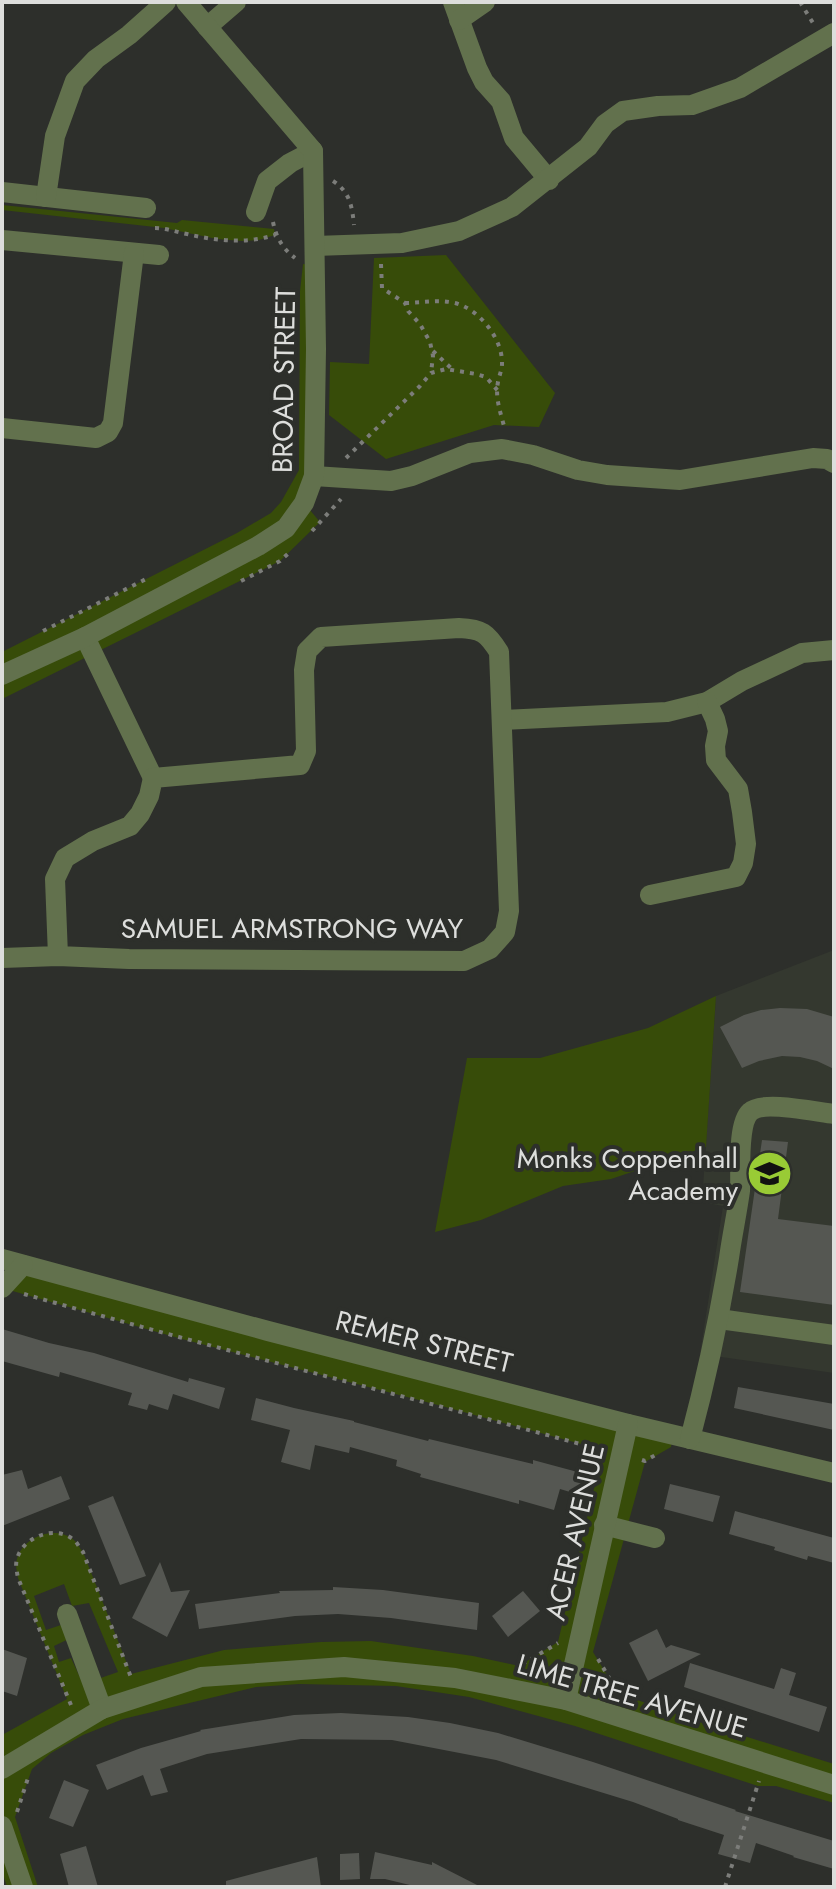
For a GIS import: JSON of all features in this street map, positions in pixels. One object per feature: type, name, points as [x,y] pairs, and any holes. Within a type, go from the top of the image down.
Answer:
[{"type":"street","points":[[46,197],[55,136],[75,81],[96,59],[166,2]]},
{"type":"street","points":[[186,2],[313,151],[290,163],[267,181],[256,212]]},
{"type":"street","points":[[207,27],[236,2]]},
{"type":"street","points":[[484,3],[456,11],[477,68],[484,82],[501,101],[514,138],[549,180]]},
{"type":"street","points":[[315,246],[402,243],[459,231],[512,207],[549,180],[588,147],[605,124],[623,111],[692,105],[740,88],[834,33]]},
{"type":"street","name":"BROAD STREET","points":[[2,675],[85,637],[258,546],[286,528],[321,476],[313,151]]},
{"type":"street","points":[[8,192],[146,208]]},
{"type":"street","points":[[2,240],[159,255]]},
{"type":"street","points":[[2,428],[96,438],[108,432],[113,423],[134,253]]},
{"type":"street","points":[[321,476],[391,481],[470,453],[502,449],[533,455],[578,470],[680,480],[813,458],[834,463]]},
{"type":"street","name":"SAMUEL ARMSTRONG WAY","points":[[2,958],[464,961],[490,949],[505,932],[509,911],[503,720],[499,652],[489,635],[459,628],[321,637],[307,651],[305,660],[306,751],[300,765],[153,778]]},
{"type":"street","points":[[58,956],[55,879],[65,858],[93,841],[130,826],[149,796],[153,778],[85,637]]},
{"type":"street","points":[[503,720],[667,712],[707,702],[742,681],[802,653],[834,650]]},
{"type":"street","points":[[650,895],[736,877],[743,863],[746,844],[738,789],[716,760],[718,731],[707,702]]},
{"type":"street","points":[[682,1437],[708,1373],[719,1319],[739,1193],[746,1117],[752,1110],[764,1106],[834,1114]]},
{"type":"street","name":"REMER STREET","points":[[2,1259],[628,1424],[834,1473]]},
{"type":"street","points":[[2,1288],[23,1265]]},
{"type":"street","points":[[719,1319],[834,1335]]},
{"type":"street","name":"ACER AVENUE","points":[[566,1700],[628,1424]]},
{"type":"street","points":[[604,1525],[655,1538]]},
{"type":"street","points":[[67,1614],[102,1709]]},
{"type":"street","name":"LIME TREE AVENUE","points":[[2,1769],[102,1709],[201,1677],[344,1667],[455,1678],[566,1700],[834,1785]]},
{"type":"street","points":[[2,1827],[23,1887]]},
{"type":"path","points":[[321,476],[431,373],[433,356],[430,342],[420,324],[405,303],[382,288],[382,244]]},
{"type":"path","points":[[405,303],[456,303],[479,317],[497,340],[502,353],[497,385],[504,426],[533,455]]},
{"type":"path","points":[[431,350],[453,370]]},
{"type":"path","points":[[431,373],[446,369],[486,377],[498,391]]},
{"type":"path","points":[[43,631],[154,575]]},
{"type":"path","points":[[2,1288],[196,1343],[645,1461],[671,1447],[682,1437]]},
{"type":"path","points":[[2,1827],[15,1817],[31,1769],[24,1756]]},
{"type":"path","points":[[725,1887],[765,1763]]},
{"type":"shaded area","name":"Monks Coppenhall Academy","points":[[834,950],[834,1373],[700,1354],[723,1206],[702,1202],[716,996]]},
{"type":"green space","points":[[2,205],[177,223],[182,220],[274,229],[275,235],[259,240],[217,239],[164,228],[2,210]]},
{"type":"green space","points":[[446,255],[555,393],[539,427],[494,425],[386,459],[329,415],[330,362],[369,364],[374,258]]},
{"type":"green space","points":[[303,264],[315,266],[304,503],[320,522],[280,561],[2,699],[2,652],[237,533],[271,513],[281,502],[299,470],[300,291]]},
{"type":"green space","points":[[716,996],[706,1147],[611,1179],[563,1186],[481,1220],[435,1232],[467,1058],[540,1058],[648,1028]]},
{"type":"green space","points":[[23,1265],[673,1435],[671,1447],[645,1462],[593,1652],[618,1693],[834,1764],[834,1803],[776,1786],[758,1786],[575,1726],[469,1697],[396,1686],[299,1684],[256,1687],[123,1719],[83,1735],[51,1753],[32,1769],[15,1817],[38,1887],[7,1887],[2,1871],[2,1735],[67,1699],[18,1578],[17,1559],[26,1544],[50,1533],[59,1533],[75,1541],[83,1552],[131,1674],[224,1650],[321,1642],[371,1641],[519,1666],[558,1642],[603,1450],[2,1288]],"holes":[[[64,1584],[72,1606],[89,1603],[118,1672],[83,1684],[71,1658],[59,1662],[54,1646],[75,1636],[70,1622],[46,1630],[34,1596]]]},
{"type":"building","points":[[780,1008],[807,1009],[834,1017],[834,1069],[817,1061],[782,1056],[742,1068],[720,1027],[744,1015]]},
{"type":"building","points":[[762,1140],[788,1142],[778,1219],[834,1226],[834,1305],[740,1292]]},
{"type":"building","points":[[2,1329],[188,1382],[189,1378],[225,1388],[219,1409],[173,1394],[168,1410],[149,1404],[147,1410],[128,1405],[132,1393],[60,1372],[59,1377],[2,1361]]},
{"type":"building","points":[[738,1387],[834,1404],[834,1430],[734,1408]]},
{"type":"building","points":[[256,1398],[428,1441],[533,1464],[533,1460],[585,1474],[580,1495],[560,1489],[554,1510],[519,1500],[519,1504],[420,1477],[421,1474],[396,1466],[397,1460],[350,1447],[349,1453],[315,1445],[310,1470],[281,1462],[290,1430],[251,1420]]},
{"type":"building","points":[[22,1470],[28,1489],[61,1476],[70,1499],[2,1526],[2,1475]]},
{"type":"building","points":[[670,1484],[720,1496],[713,1522],[664,1509]]},
{"type":"building","points":[[113,1496],[146,1576],[120,1585],[88,1506]]},
{"type":"building","points":[[735,1511],[834,1538],[834,1563],[808,1556],[807,1560],[729,1534]]},
{"type":"building","points":[[160,1562],[171,1592],[190,1590],[167,1637],[132,1618]]},
{"type":"building","points":[[333,1587],[383,1590],[479,1603],[477,1630],[338,1614],[295,1616],[199,1629],[195,1604],[279,1591],[333,1590]]},
{"type":"building","points":[[523,1591],[540,1611],[508,1637],[492,1616]]},
{"type":"building","points":[[657,1629],[666,1648],[671,1645],[701,1654],[648,1681],[629,1643]]},
{"type":"building","points":[[2,1649],[27,1658],[17,1696],[2,1691]]},
{"type":"building","points":[[690,1663],[774,1689],[781,1668],[796,1673],[789,1695],[827,1707],[819,1732],[684,1687]]},
{"type":"building","points":[[341,1713],[450,1723],[498,1733],[593,1762],[834,1841],[834,1869],[756,1843],[750,1863],[718,1854],[724,1835],[633,1802],[496,1760],[392,1740],[301,1739],[207,1754],[160,1769],[168,1792],[151,1796],[143,1775],[107,1790],[96,1765],[200,1730],[294,1715]]},
{"type":"building","points":[[64,1780],[89,1790],[73,1827],[49,1818]]},
{"type":"building","points":[[86,1846],[98,1887],[69,1887],[60,1854]]},
{"type":"building","points":[[375,1852],[432,1865],[432,1862],[481,1887],[418,1887],[385,1879],[370,1879]]},
{"type":"building","points":[[359,1853],[360,1879],[340,1880],[340,1854]]},
{"type":"building","points":[[317,1857],[321,1887],[226,1887],[226,1881]]},
{"type":"place","name":"Monks Coppenhall Academy","points":[[769,1174]]}]
